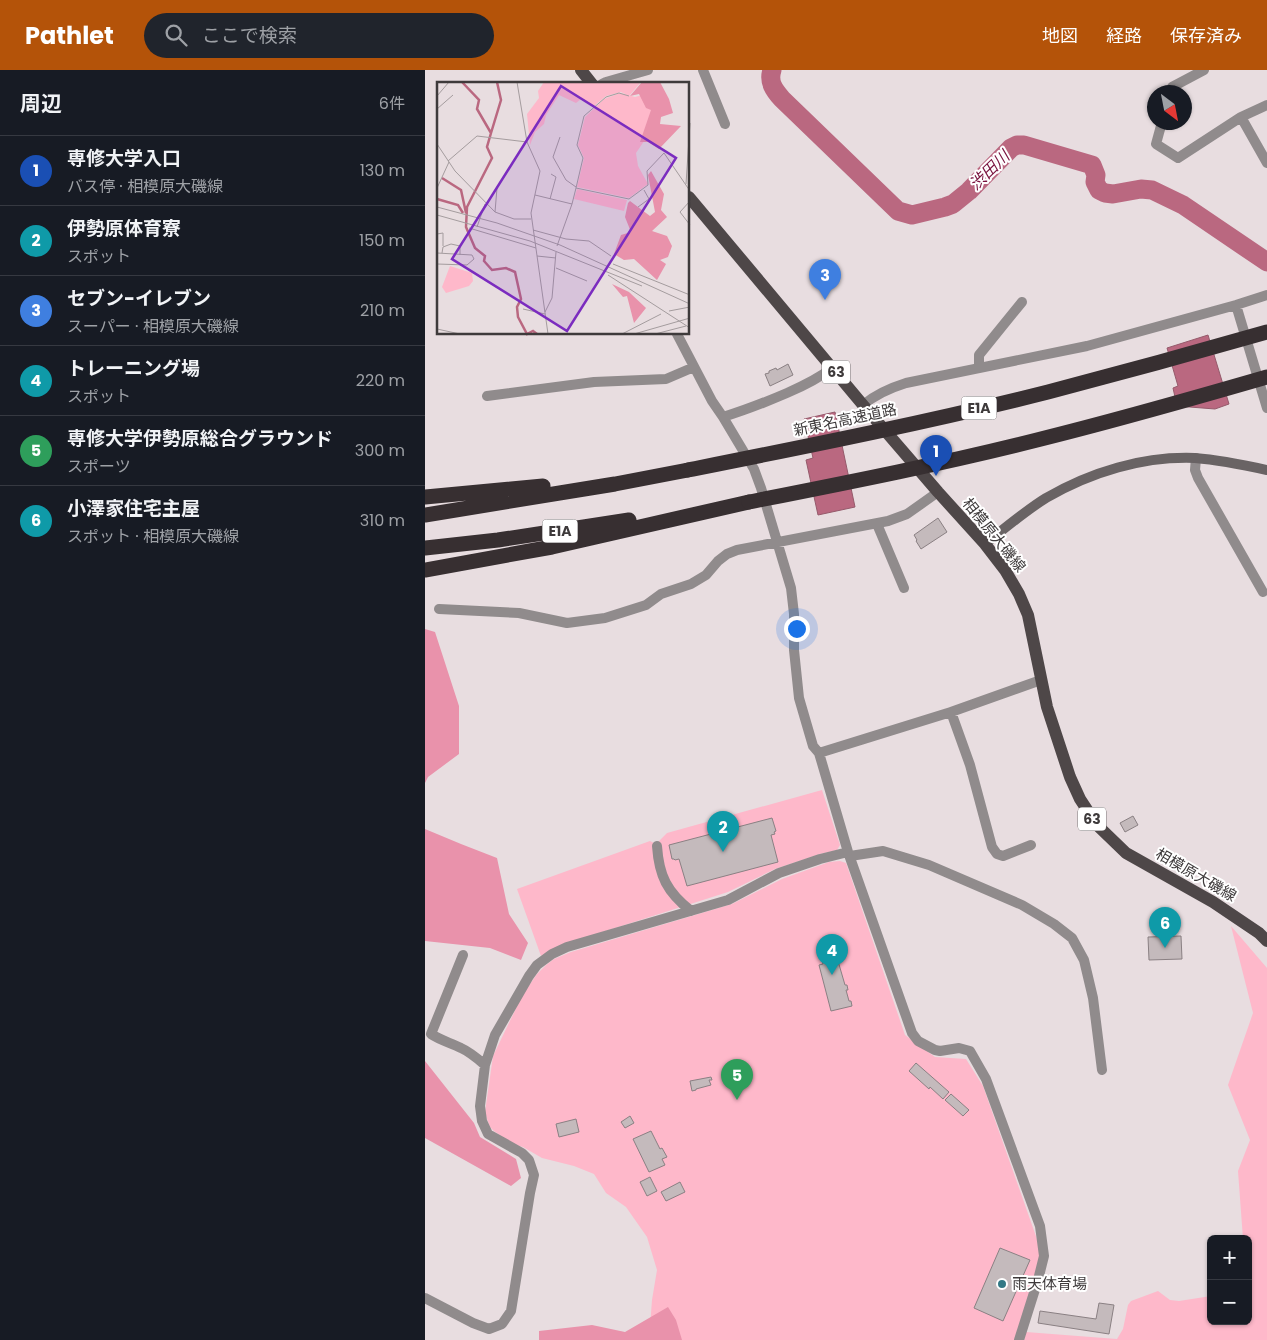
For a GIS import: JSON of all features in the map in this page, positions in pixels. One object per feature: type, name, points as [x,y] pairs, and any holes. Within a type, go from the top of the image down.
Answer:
[{"type":"highway","name":"新東名高速道路","points":[[687,468],[770,454],[918,422],[1169,360],[1267,332]]},
{"type":"highway","points":[[425,570],[552,547],[695,512],[892,473],[1038,440],[1150,411],[1267,376]]},
{"type":"highway","points":[[425,497],[574,483],[687,468]]},
{"type":"highway","points":[[425,515],[586,489],[687,468]]},
{"type":"highway","name":"E1A","points":[[425,548],[498,540],[695,512]]},
{"type":"main road","points":[[581,70],[590,82]]},
{"type":"main road","name":"相模原大磯線","points":[[690,198],[863,405],[985,544],[1005,570],[1019,594],[1028,615],[1049,714],[1070,777],[1080,799],[1097,825],[1126,853],[1213,902],[1264,934]]},
{"type":"main road","points":[[985,544],[1044,499],[1074,483],[1119,467],[1157,460],[1196,458],[1267,470]]},
{"type":"street","points":[[606,82],[648,70]]},
{"type":"street","points":[[703,70],[725,124]]},
{"type":"street","points":[[1176,85],[1204,70]]},
{"type":"street","points":[[1160,130],[1157,144],[1178,158],[1241,117],[1267,105]]},
{"type":"street","points":[[1241,117],[1267,163]]},
{"type":"street","points":[[863,405],[888,389],[906,383],[1087,346],[1237,306],[1267,295]]},
{"type":"street","points":[[979,368],[979,355],[1022,302]]},
{"type":"street","points":[[1237,306],[1267,408]]},
{"type":"street","points":[[678,335],[712,401],[754,469],[761,488],[791,588],[795,614],[794,650],[799,698],[813,746],[819,753],[849,854],[912,1033],[918,1041],[935,1050],[959,1048],[970,1051],[986,1079],[1040,1226],[1044,1256],[1039,1280],[1019,1340]]},
{"type":"street","points":[[487,396],[594,382],[666,378],[694,367]]},
{"type":"street","points":[[723,417],[756,407],[811,382],[832,368]]},
{"type":"street","points":[[1196,458],[1195,470],[1198,478],[1263,592]]},
{"type":"street","points":[[439,610],[519,613],[567,623],[605,618],[645,605],[661,594],[691,584],[706,575],[727,554],[737,550],[877,524],[907,514],[938,492]]},
{"type":"street","points":[[877,524],[899,584]]},
{"type":"street","points":[[819,753],[951,712],[1041,680]]},
{"type":"street","points":[[951,712],[970,765],[992,847],[997,854],[1003,856],[1031,845]]},
{"type":"street","points":[[657,846],[662,876],[673,894],[691,911]]},
{"type":"street","points":[[425,1298],[473,1323],[489,1329],[502,1324],[511,1311],[534,1175],[529,1160],[522,1153],[488,1134],[482,1121],[480,1106],[485,1065],[495,1035],[537,965],[552,954],[567,947],[728,900],[779,873],[820,859],[883,851],[929,865],[1022,905],[1054,924],[1071,938],[1084,960],[1093,998],[1102,1070]]},
{"type":"street","points":[[463,955],[431,1034],[463,1048],[485,1065]]},
{"type":"shaded area","points":[[1208,335],[1229,404],[1215,409],[1177,406],[1173,388],[1178,386],[1167,348]]},
{"type":"shaded area","points":[[835,412],[855,507],[818,515],[806,460],[813,458],[804,419]]},
{"type":"shaded area","points":[[425,629],[435,632],[459,706],[459,754],[428,777],[425,783]]},
{"type":"shaded area","points":[[822,790],[840,845],[837,850],[775,869],[728,892],[565,944],[541,956],[517,889],[650,841],[656,844],[667,833]]},
{"type":"shaded area","points":[[425,829],[497,858],[509,914],[528,943],[521,960],[490,948],[425,941]]},
{"type":"shaded area","points":[[840,861],[846,863],[905,1035],[935,1057],[966,1059],[983,1086],[1038,1242],[1040,1258],[1016,1340],[649,1340],[652,1300],[657,1270],[647,1237],[626,1207],[606,1193],[594,1174],[574,1166],[542,1158],[523,1147],[512,1144],[490,1127],[485,1112],[493,1056],[523,994],[537,974],[554,959],[571,952],[732,904],[782,879],[829,862]]},
{"type":"shaded area","points":[[1231,926],[1267,968],[1267,1340],[1024,1340],[1026,1332],[1117,1339],[1123,1329],[1128,1305],[1131,1301],[1158,1291],[1170,1300],[1179,1301],[1207,1297],[1207,1325],[1252,1325],[1252,1235],[1243,1235],[1238,1171],[1250,1140],[1228,1085],[1253,1013]]},
{"type":"shaded area","points":[[425,1061],[474,1123],[480,1137],[516,1159],[521,1178],[511,1186],[425,1138]]},
{"type":"shaded area","points":[[668,1307],[676,1320],[682,1340],[539,1340],[539,1331],[592,1325],[625,1332]]},
{"type":"building","points":[[788,364],[793,375],[770,386],[765,374]]},
{"type":"building","points":[[938,518],[947,532],[921,549],[914,535]]},
{"type":"building","points":[[1133,816],[1138,825],[1125,832],[1120,823]]},
{"type":"building","points":[[772,818],[776,831],[774,832],[775,834],[771,835],[778,862],[687,886],[679,859],[672,859],[669,845]]},
{"type":"building","points":[[1181,936],[1182,959],[1149,960],[1148,937]]},
{"type":"building","points":[[833,958],[834,962],[838,961],[852,1006],[831,1011],[819,965],[823,964],[822,960]]},
{"type":"building","points":[[916,1063],[949,1092],[943,1099],[909,1071]]},
{"type":"building","points":[[711,1077],[712,1080],[709,1080],[711,1085],[692,1091],[690,1081]]},
{"type":"building","points":[[951,1094],[969,1110],[963,1116],[945,1100]]},
{"type":"building","points":[[630,1116],[634,1123],[625,1128],[621,1122]]},
{"type":"building","points":[[576,1119],[579,1132],[559,1137],[556,1124]]},
{"type":"building","points":[[651,1131],[660,1149],[662,1148],[667,1157],[662,1159],[665,1165],[649,1172],[633,1139]]},
{"type":"building","points":[[650,1177],[657,1191],[647,1196],[640,1182]]},
{"type":"building","points":[[680,1182],[685,1192],[666,1201],[661,1192]]},
{"type":"building","name":"雨天体育場","points":[[1000,1248],[1030,1260],[1003,1321],[974,1308]]},
{"type":"building","points":[[1099,1303],[1114,1305],[1109,1334],[1038,1323],[1040,1311],[1096,1319]]},
{"type":"waterway","name":"渋田川","points":[[772,70],[773,86],[782,99],[898,211],[912,215],[953,204],[969,191],[1011,148],[1017,145],[1024,145],[1092,165],[1096,175],[1095,182],[1099,190],[1105,193],[1113,194],[1141,189],[1152,190],[1183,205],[1267,262]]},
{"type":"place","name":"セブン-イレブン","points":[[825,300]]},
{"type":"place","name":"専修大学入口","points":[[936,476]]},
{"type":"place","name":"伊勢原体育寮","points":[[723,852]]},
{"type":"place","name":"小澤家住宅主屋","points":[[1165,948]]},
{"type":"place","name":"トレーニング場","points":[[832,975]]},
{"type":"place","name":"専修大学伊勢原総合グラウンド","points":[[737,1100]]},
{"type":"place","name":"雨天体育場","points":[[1002,1284]]}]
